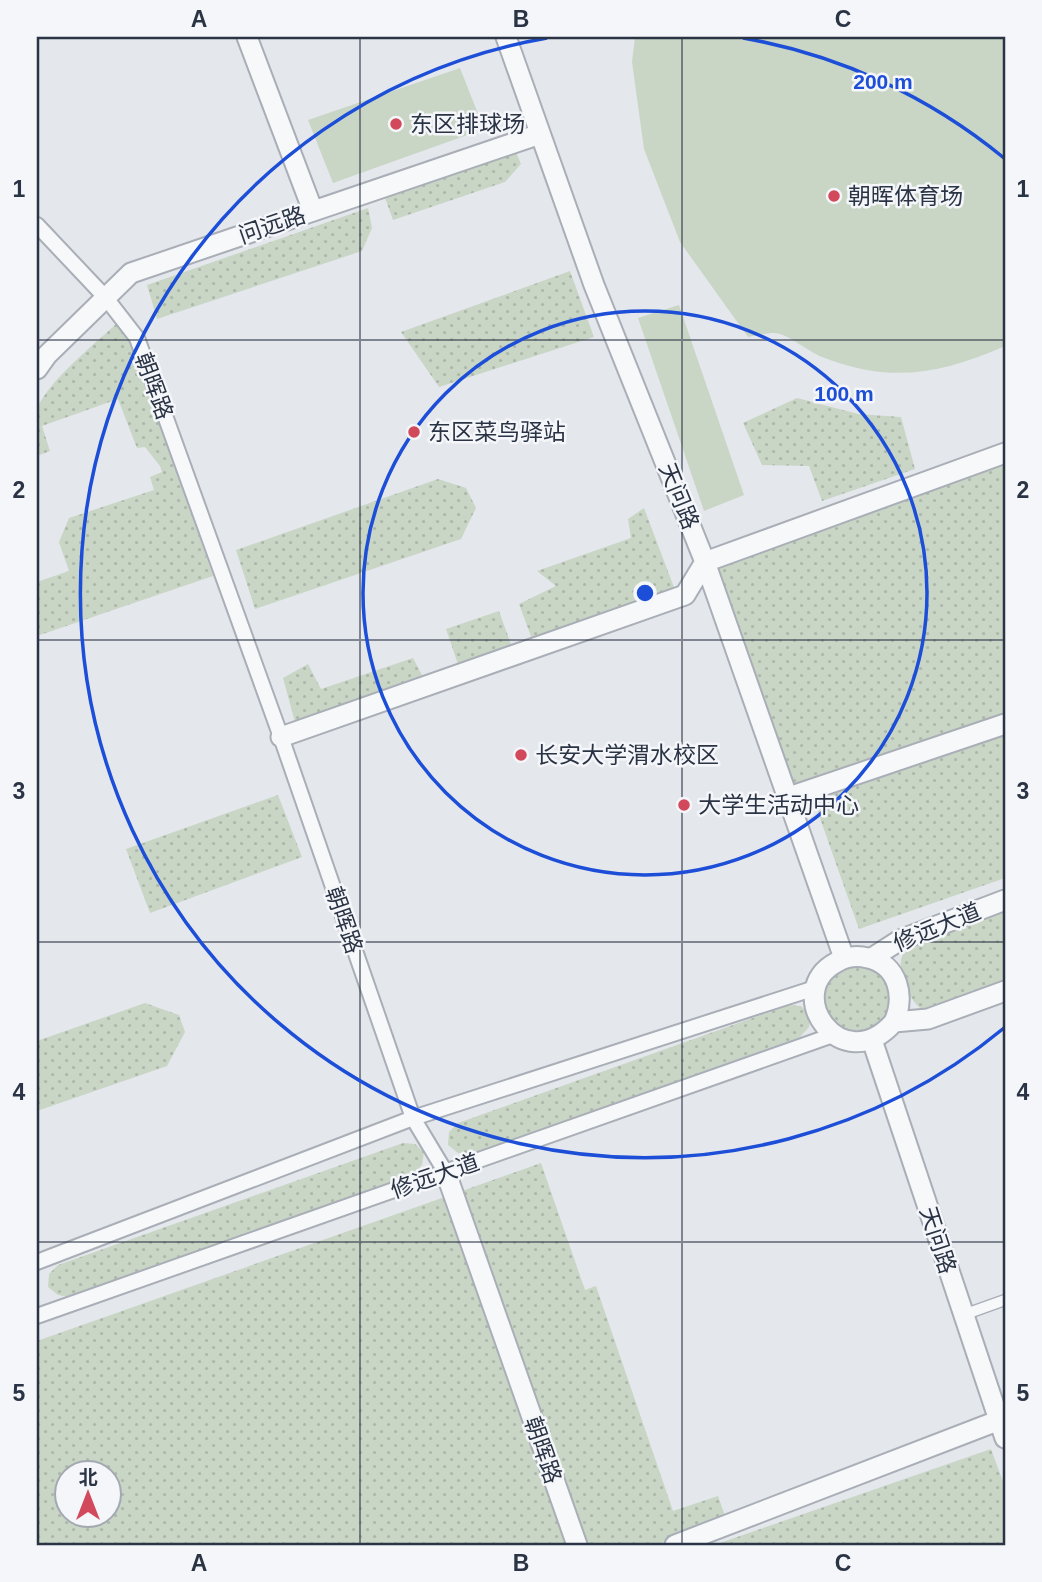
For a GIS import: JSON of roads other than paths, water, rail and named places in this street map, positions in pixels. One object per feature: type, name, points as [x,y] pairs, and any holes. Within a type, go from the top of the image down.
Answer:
[{"type":"street","points":[[247,37],[313,211]]},
{"type":"street","name":"天问路","points":[[506,37],[594,285],[705,562],[844,958]]},
{"type":"street","name":"问远路","points":[[37,369],[47,355],[131,273],[540,134]]},
{"type":"street","points":[[37,211],[38,226]]},
{"type":"street","name":"朝晖路","points":[[38,226],[106,298],[137,338],[281,737],[413,1118],[446,1173],[577,1545]]},
{"type":"street","points":[[281,737],[685,595],[705,562],[1005,453]]},
{"type":"street","points":[[789,797],[1005,724]]},
{"type":"street","name":"修远大道","points":[[872,958],[900,940],[1005,900]]},
{"type":"street","points":[[833,1035],[823,1026],[817,1014],[815,988],[821,975],[844,958]]},
{"type":"street","name":"修远大道","points":[[844,958],[872,958],[892,973],[899,985],[901,998],[894,1022]]},
{"type":"street","points":[[37,1262],[413,1118],[815,988]]},
{"type":"street","points":[[872,1040],[884,1033],[894,1022],[928,1019],[1005,991]]},
{"type":"street","name":"修远大道","points":[[37,1316],[833,1035],[845,1041],[872,1040]]},
{"type":"street","name":"天问路","points":[[872,1040],[963,1315],[1003,1425]]},
{"type":"street","points":[[676,1545],[1003,1425]]},
{"type":"lane","points":[[963,1315],[1005,1300]]},
{"type":"place","name":"东区排球场","points":[[396,124]]},
{"type":"place","name":"朝晖体育场","points":[[834,196]]},
{"type":"place","name":"东区菜鸟驿站","points":[[414,432]]},
{"type":"place","name":"长安大学渭水校区","points":[[521,755]]},
{"type":"place","name":"大学生活动中心","points":[[684,805]]}]
